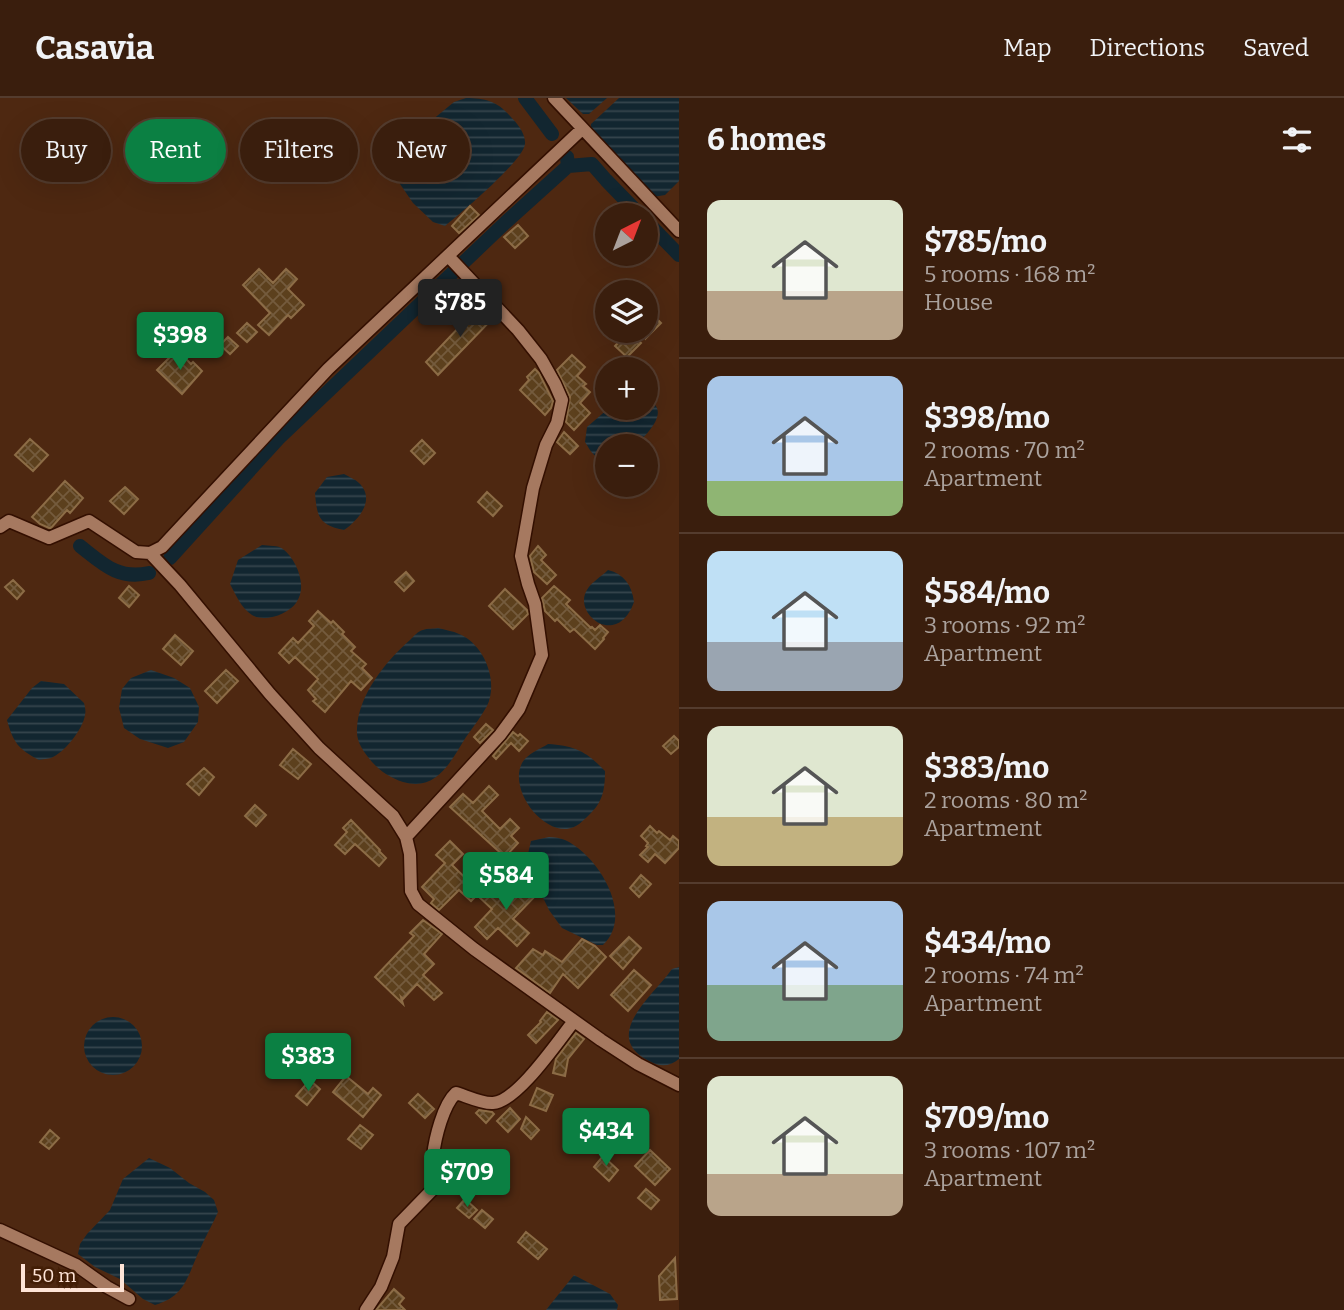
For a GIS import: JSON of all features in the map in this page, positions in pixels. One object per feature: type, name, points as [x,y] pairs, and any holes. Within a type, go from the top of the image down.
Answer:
[{"type":"street","points":[[554,98],[679,231]]},
{"type":"street","points":[[0,527],[9,521],[49,538],[89,521],[136,552],[150,553],[162,547],[328,369],[582,129]]},
{"type":"street","points":[[406,837],[500,735],[519,709],[542,655],[535,604],[521,556],[533,488],[546,444],[557,423],[562,400],[541,359],[518,330],[448,256]]},
{"type":"street","points":[[150,553],[319,748],[393,817],[406,837],[410,854],[411,891],[418,904],[474,950],[574,1021],[638,1064],[679,1085]]},
{"type":"street","points":[[366,1310],[381,1287],[393,1257],[399,1224],[435,1188],[446,1171],[433,1156],[449,1100],[456,1093],[494,1103],[510,1097],[521,1088],[574,1021]]},
{"type":"street","points":[[0,1230],[76,1265],[129,1299]]},
{"type":"water","points":[[466,98],[495,104],[513,119],[524,136],[525,144],[522,152],[503,174],[445,226],[433,222],[413,203],[400,182],[470,182],[470,119],[433,119],[454,102]]},
{"type":"water","points":[[566,98],[607,98],[589,114],[583,114]]},
{"type":"water","points":[[619,98],[679,98],[679,181],[665,195],[653,197],[591,133],[591,124]]},
{"type":"water","points":[[595,420],[656,420],[646,434],[595,434],[595,456],[585,442],[587,427]]},
{"type":"water","points":[[344,474],[364,489],[366,502],[360,515],[344,530],[321,519],[315,493],[327,477]]},
{"type":"water","points":[[262,545],[283,549],[293,560],[301,582],[299,597],[288,611],[263,618],[252,615],[245,609],[230,584],[238,560]]},
{"type":"water","points":[[608,570],[619,574],[626,581],[634,602],[627,616],[618,623],[609,625],[600,624],[593,619],[584,603],[589,587]]},
{"type":"water","points":[[438,628],[459,634],[476,646],[487,664],[490,696],[482,714],[442,772],[425,783],[403,782],[383,772],[363,751],[357,734],[359,716],[368,691],[392,658],[419,631]]},
{"type":"water","points":[[151,670],[174,678],[190,688],[199,707],[198,722],[184,742],[168,748],[140,739],[124,728],[119,708],[122,689],[131,678]]},
{"type":"water","points":[[41,681],[64,684],[84,703],[85,712],[81,727],[67,746],[51,758],[39,760],[17,744],[7,720],[32,688]]},
{"type":"water","points":[[548,744],[580,751],[605,771],[604,789],[594,810],[582,822],[567,829],[556,828],[537,816],[523,795],[520,784],[519,773],[524,760]]},
{"type":"water","points":[[549,837],[565,840],[577,848],[600,872],[608,887],[614,903],[615,918],[612,932],[603,945],[597,945],[562,928],[549,910],[528,867],[527,858],[531,841]]},
{"type":"water","points":[[679,967],[679,1059],[668,1065],[657,1064],[635,1051],[629,1040],[630,1028],[643,1003],[672,969]]},
{"type":"water","points":[[113,1017],[129,1022],[137,1030],[142,1046],[137,1062],[129,1070],[113,1075],[97,1070],[89,1062],[84,1046],[89,1030],[97,1022]]},
{"type":"water","points":[[149,1158],[170,1168],[205,1192],[214,1200],[218,1212],[180,1290],[166,1301],[155,1305],[143,1299],[120,1279],[95,1267],[78,1254],[80,1244],[87,1234],[110,1210],[123,1179]]},
{"type":"water","points":[[574,1275],[610,1294],[618,1305],[617,1310],[546,1310]]},
{"type":"building","points":[[470,206],[479,215],[459,233],[452,226]]},
{"type":"building","points":[[518,225],[528,236],[515,248],[504,237]]},
{"type":"building","points":[[259,269],[273,283],[286,269],[297,279],[288,289],[304,305],[291,318],[288,315],[269,335],[258,325],[270,313],[243,285]]},
{"type":"building","points":[[481,304],[494,317],[438,375],[426,362]]},
{"type":"building","points":[[247,323],[257,332],[247,342],[237,333]]},
{"type":"building","points":[[228,337],[238,346],[230,354],[220,345]]},
{"type":"building","points":[[618,343],[641,343],[627,357],[615,346]]},
{"type":"building","points":[[177,350],[202,371],[182,394],[157,370]]},
{"type":"building","points":[[572,355],[585,367],[577,376],[590,392],[580,403],[590,413],[574,430],[566,422],[570,397],[557,370]]},
{"type":"building","points":[[535,369],[553,401],[545,415],[520,390]]},
{"type":"building","points":[[564,432],[578,446],[570,454],[557,442]]},
{"type":"building","points":[[30,439],[48,455],[33,471],[15,455]]},
{"type":"building","points":[[422,440],[435,453],[424,464],[411,451]]},
{"type":"building","points":[[65,481],[83,498],[70,513],[67,510],[51,528],[40,524],[32,517]]},
{"type":"building","points":[[125,487],[138,499],[124,514],[110,501]]},
{"type":"building","points":[[487,492],[502,506],[493,516],[478,502]]},
{"type":"building","points":[[538,546],[546,555],[541,560],[556,575],[547,584],[534,572],[530,556]]},
{"type":"building","points":[[406,572],[414,581],[404,591],[395,582]]},
{"type":"building","points":[[13,580],[24,591],[17,599],[5,587]]},
{"type":"building","points":[[129,586],[139,595],[129,607],[119,598]]},
{"type":"building","points":[[554,586],[570,600],[566,604],[591,628],[595,630],[600,625],[608,632],[595,649],[574,629],[570,632],[545,611],[542,598]]},
{"type":"building","points":[[505,589],[528,614],[513,629],[489,606]]},
{"type":"building","points":[[318,611],[344,632],[342,634],[355,647],[351,651],[366,664],[362,668],[372,678],[361,690],[351,681],[325,712],[313,701],[316,699],[308,690],[318,679],[295,657],[289,663],[279,653],[293,638],[298,643],[314,626],[309,621]]},
{"type":"building","points":[[175,635],[193,651],[181,665],[163,649]]},
{"type":"building","points":[[226,670],[238,681],[217,703],[205,691]]},
{"type":"building","points":[[486,724],[493,730],[480,743],[474,737]]},
{"type":"building","points":[[513,732],[528,741],[519,751],[511,743],[496,759],[493,756]]},
{"type":"building","points":[[674,736],[679,741],[679,747],[671,754],[663,746]]},
{"type":"building","points":[[293,749],[311,764],[298,779],[280,765]]},
{"type":"building","points":[[204,768],[214,777],[199,795],[187,784]]},
{"type":"building","points":[[489,786],[498,795],[482,811],[500,829],[510,819],[519,828],[511,836],[518,843],[505,857],[450,807],[463,794],[473,803]]},
{"type":"building","points":[[255,805],[266,815],[256,826],[245,816]]},
{"type":"building","points":[[351,820],[386,858],[379,866],[355,844],[345,854],[335,845],[347,832],[343,828]]},
{"type":"building","points":[[650,826],[670,840],[673,836],[679,841],[679,848],[665,863],[655,854],[648,862],[640,855],[648,847],[648,843],[641,836]]},
{"type":"building","points":[[450,841],[463,854],[452,865],[480,892],[471,901],[459,890],[439,910],[431,903],[434,899],[422,887],[445,863],[436,855]]},
{"type":"building","points":[[641,875],[651,884],[639,897],[630,888]]},
{"type":"building","points":[[510,883],[519,891],[527,883],[538,893],[513,919],[529,933],[517,946],[498,928],[487,939],[475,927],[492,909],[478,896],[487,886],[498,896]]},
{"type":"building","points":[[423,920],[442,934],[424,954],[434,964],[423,975],[442,993],[434,1000],[417,984],[403,999],[401,997],[403,1004],[375,977],[414,936],[410,933]]},
{"type":"building","points":[[629,937],[641,948],[623,969],[610,956]]},
{"type":"building","points":[[582,939],[595,946],[606,957],[578,988],[563,974],[550,993],[516,968],[533,949],[543,955],[545,951],[562,962]]},
{"type":"building","points":[[634,970],[651,985],[628,1011],[611,995]]},
{"type":"building","points":[[547,1012],[558,1020],[536,1043],[528,1035]]},
{"type":"building","points":[[576,1033],[584,1039],[568,1059],[565,1076],[553,1073],[556,1059]]},
{"type":"building","points":[[346,1076],[368,1094],[373,1088],[381,1095],[363,1117],[333,1092]]},
{"type":"building","points":[[310,1080],[320,1089],[307,1105],[296,1096]]},
{"type":"building","points":[[537,1088],[553,1095],[546,1111],[530,1105]]},
{"type":"building","points":[[418,1094],[434,1109],[425,1118],[409,1103]]},
{"type":"building","points":[[510,1108],[520,1119],[508,1132],[497,1121]]},
{"type":"building","points":[[479,1110],[494,1114],[486,1123],[476,1113]]},
{"type":"building","points":[[526,1117],[539,1130],[531,1139],[521,1129]]},
{"type":"building","points":[[360,1125],[373,1135],[361,1149],[348,1139]]},
{"type":"building","points":[[50,1130],[59,1138],[49,1149],[40,1142]]},
{"type":"building","points":[[650,1150],[670,1169],[655,1185],[635,1166]]},
{"type":"building","points":[[603,1156],[618,1170],[609,1181],[594,1167]]},
{"type":"building","points":[[646,1189],[659,1200],[651,1209],[638,1198]]},
{"type":"building","points":[[465,1199],[477,1210],[469,1218],[457,1208]]},
{"type":"building","points":[[482,1210],[493,1219],[485,1228],[474,1219]]},
{"type":"building","points":[[526,1232],[547,1249],[538,1259],[518,1242]]},
{"type":"building","points":[[675,1258],[677,1299],[660,1300],[659,1276]]},
{"type":"building","points":[[394,1289],[404,1298],[399,1304],[405,1310],[376,1310]]},
{"type":"waterway","points":[[525,98],[552,134]]},
{"type":"waterway","points":[[170,558],[278,439],[568,166],[567,157]]},
{"type":"waterway","points":[[568,166],[592,164],[628,203]]},
{"type":"waterway","points":[[658,233],[679,255]]},
{"type":"waterway","points":[[80,546],[111,569],[128,574],[149,573]]}]
